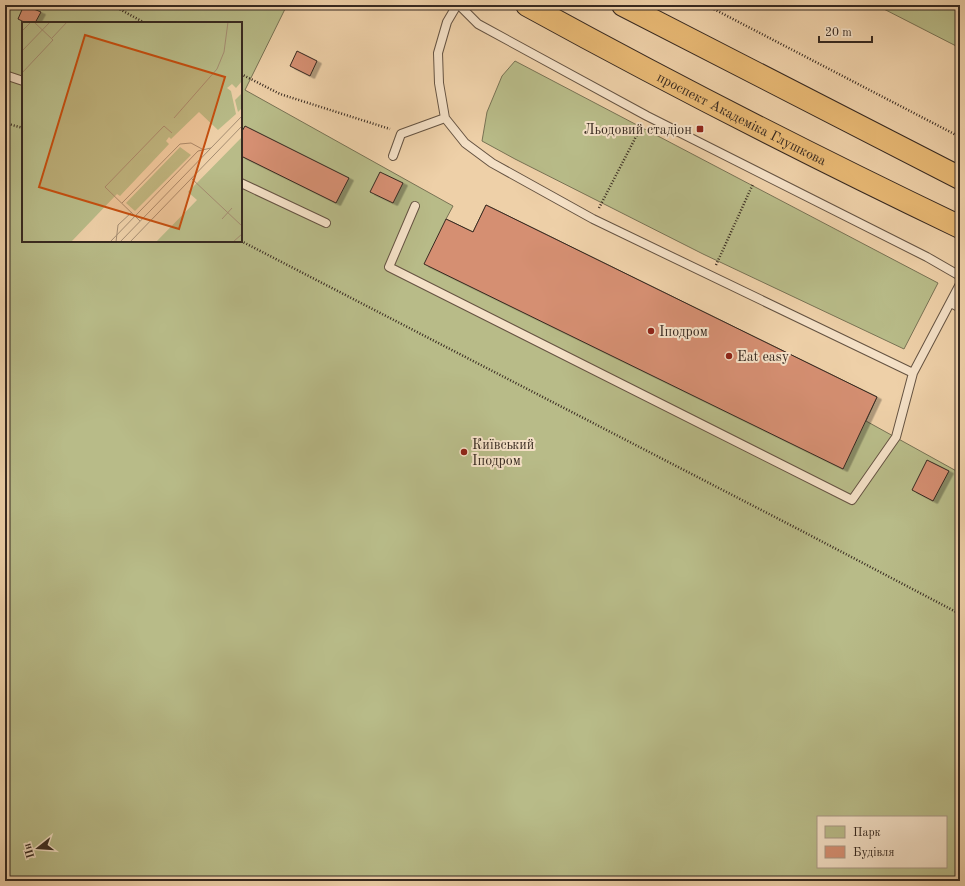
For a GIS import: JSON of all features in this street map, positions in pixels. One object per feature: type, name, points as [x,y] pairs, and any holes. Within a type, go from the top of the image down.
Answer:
[{"type":"highway","name":"проспект Академіка Глушкова","points":[[527,5],[616,54],[811,154],[960,227]]},
{"type":"highway","points":[[623,5],[648,14],[960,178]]},
{"type":"lane","points":[[913,373],[593,219],[492,163],[465,143],[445,118],[439,84],[438,53],[447,22],[458,5],[478,24],[647,116],[927,257],[960,276]]},
{"type":"lane","points":[[5,75],[22,81]]},
{"type":"lane","points":[[393,156],[401,134],[445,118]]},
{"type":"lane","points":[[242,183],[326,223]]},
{"type":"lane","points":[[415,206],[389,267],[852,500],[896,437],[913,373],[960,284]]},
{"type":"lane","points":[[951,303],[960,308]]},
{"type":"path","points":[[112,5],[144,22]]},
{"type":"path","points":[[706,5],[960,137]]},
{"type":"path","points":[[242,75],[280,94],[378,125],[401,134]]},
{"type":"path","points":[[593,219],[647,116]]},
{"type":"path","points":[[5,123],[22,128]]},
{"type":"path","points":[[711,276],[758,173]]},
{"type":"path","points":[[242,242],[960,614]]},
{"type":"green space","name":"Київський Іподром","points":[[5,5],[287,5],[245,90],[453,206],[446,219],[473,232],[486,205],[877,397],[866,421],[960,473],[960,881],[5,881]]},
{"type":"green space","points":[[876,5],[960,5],[960,48]]},
{"type":"green space","points":[[515,61],[938,283],[904,349],[703,254],[482,141],[487,112],[502,76]]},
{"type":"building","points":[[24,5],[41,12],[36,22],[24,22],[18,19]]},
{"type":"building","points":[[297,51],[317,61],[310,76],[290,66]]},
{"type":"building","points":[[245,126],[349,178],[336,203],[242,156],[242,131]]},
{"type":"building","points":[[380,172],[403,183],[393,203],[370,192]]},
{"type":"building","name":"Іподром","points":[[486,205],[877,397],[843,469],[424,264],[446,219],[473,232]]},
{"type":"building","points":[[927,460],[949,471],[933,501],[912,490]]},
{"type":"place","name":"Льодовий стадіон","points":[[700,129]]},
{"type":"place","name":"Іподром","points":[[651,331]]},
{"type":"place","name":"Eat easy","points":[[729,356]]},
{"type":"place","name":"Київський Іподром","points":[[464,452]]}]
